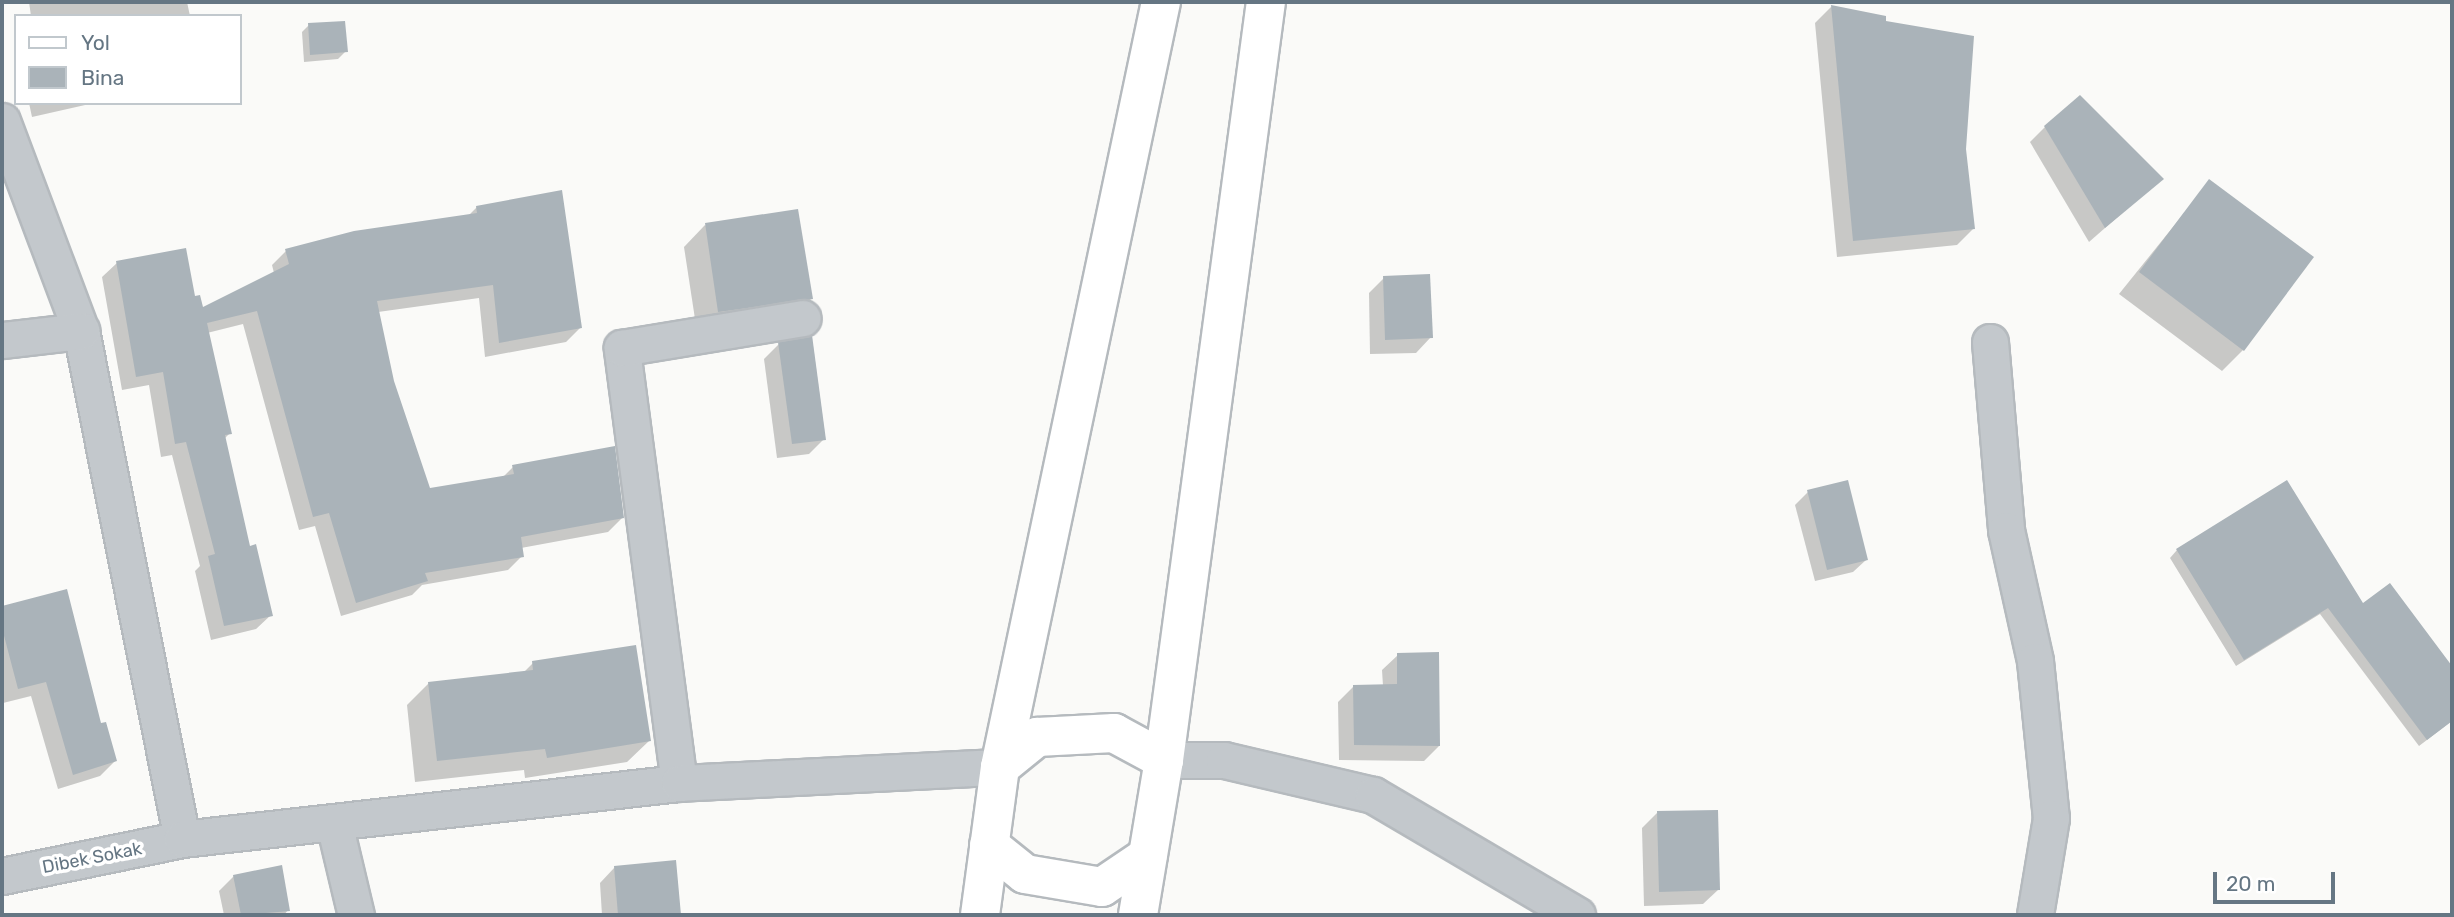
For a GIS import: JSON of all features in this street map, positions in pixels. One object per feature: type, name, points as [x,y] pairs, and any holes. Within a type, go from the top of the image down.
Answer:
[{"type":"main road","points":[[980,915],[1000,767],[1161,2]]},
{"type":"main road","points":[[1138,915],[1164,760],[1266,2]]},
{"type":"main road","points":[[1000,767],[1037,737],[1114,733],[1164,760]]},
{"type":"main road","points":[[989,845],[1024,874],[1102,887],[1148,856]]},
{"type":"street","points":[[2,121],[81,331],[182,839]]},
{"type":"street","points":[[679,783],[622,348],[803,318]]},
{"type":"street","points":[[2,340],[81,331]]},
{"type":"street","points":[[1990,342],[2006,530],[2035,661],[2051,818],[2035,915]]},
{"type":"street","points":[[1164,760],[1224,760],[1373,795],[1577,915]]},
{"type":"street","name":"Dibek Sokak","points":[[2,876],[182,839],[679,783],[1000,767]]},
{"type":"street","points":[[334,823],[356,915]]},
{"type":"building","points":[[1831,5],[1886,16],[1886,21],[1974,36],[1966,149],[1975,229],[1853,241]]},
{"type":"building","points":[[345,21],[348,52],[310,55],[308,23]]},
{"type":"building","points":[[2080,95],[2164,179],[2105,228],[2044,126]]},
{"type":"building","points":[[2209,179],[2314,257],[2244,351],[2139,272]]},
{"type":"building","points":[[562,190],[582,328],[499,343],[493,285],[377,301],[394,381],[430,488],[514,474],[512,465],[615,446],[624,518],[521,537],[524,557],[425,573],[428,581],[356,603],[329,513],[313,517],[257,311],[207,323],[232,434],[225,435],[250,546],[256,544],[273,616],[224,626],[208,556],[215,554],[186,442],[175,444],[163,372],[136,377],[116,261],[186,248],[195,296],[200,295],[203,307],[289,264],[285,249],[354,231],[477,213],[476,206]]},
{"type":"building","points":[[798,209],[813,299],[718,312],[705,223]]},
{"type":"building","points":[[1430,274],[1433,338],[1385,340],[1383,276]]},
{"type":"building","points":[[812,335],[826,440],[792,444],[778,342]]},
{"type":"building","points":[[1848,480],[1868,560],[1827,570],[1807,490]]},
{"type":"building","points":[[2287,480],[2363,603],[2390,583],[2452,666],[2452,721],[2427,740],[2328,608],[2244,660],[2176,549]]},
{"type":"building","points":[[67,589],[101,723],[106,722],[117,761],[73,775],[46,682],[18,689],[2,628],[2,606]]},
{"type":"building","points":[[636,645],[651,741],[547,758],[545,749],[437,761],[428,682],[533,670],[532,661]]},
{"type":"building","points":[[1439,652],[1440,746],[1354,745],[1353,685],[1397,684],[1397,653]]},
{"type":"building","points":[[1718,810],[1720,890],[1659,892],[1657,811]]},
{"type":"building","points":[[676,860],[681,915],[618,915],[614,866]]},
{"type":"building","points":[[282,865],[290,911],[241,915],[233,875]]}]
